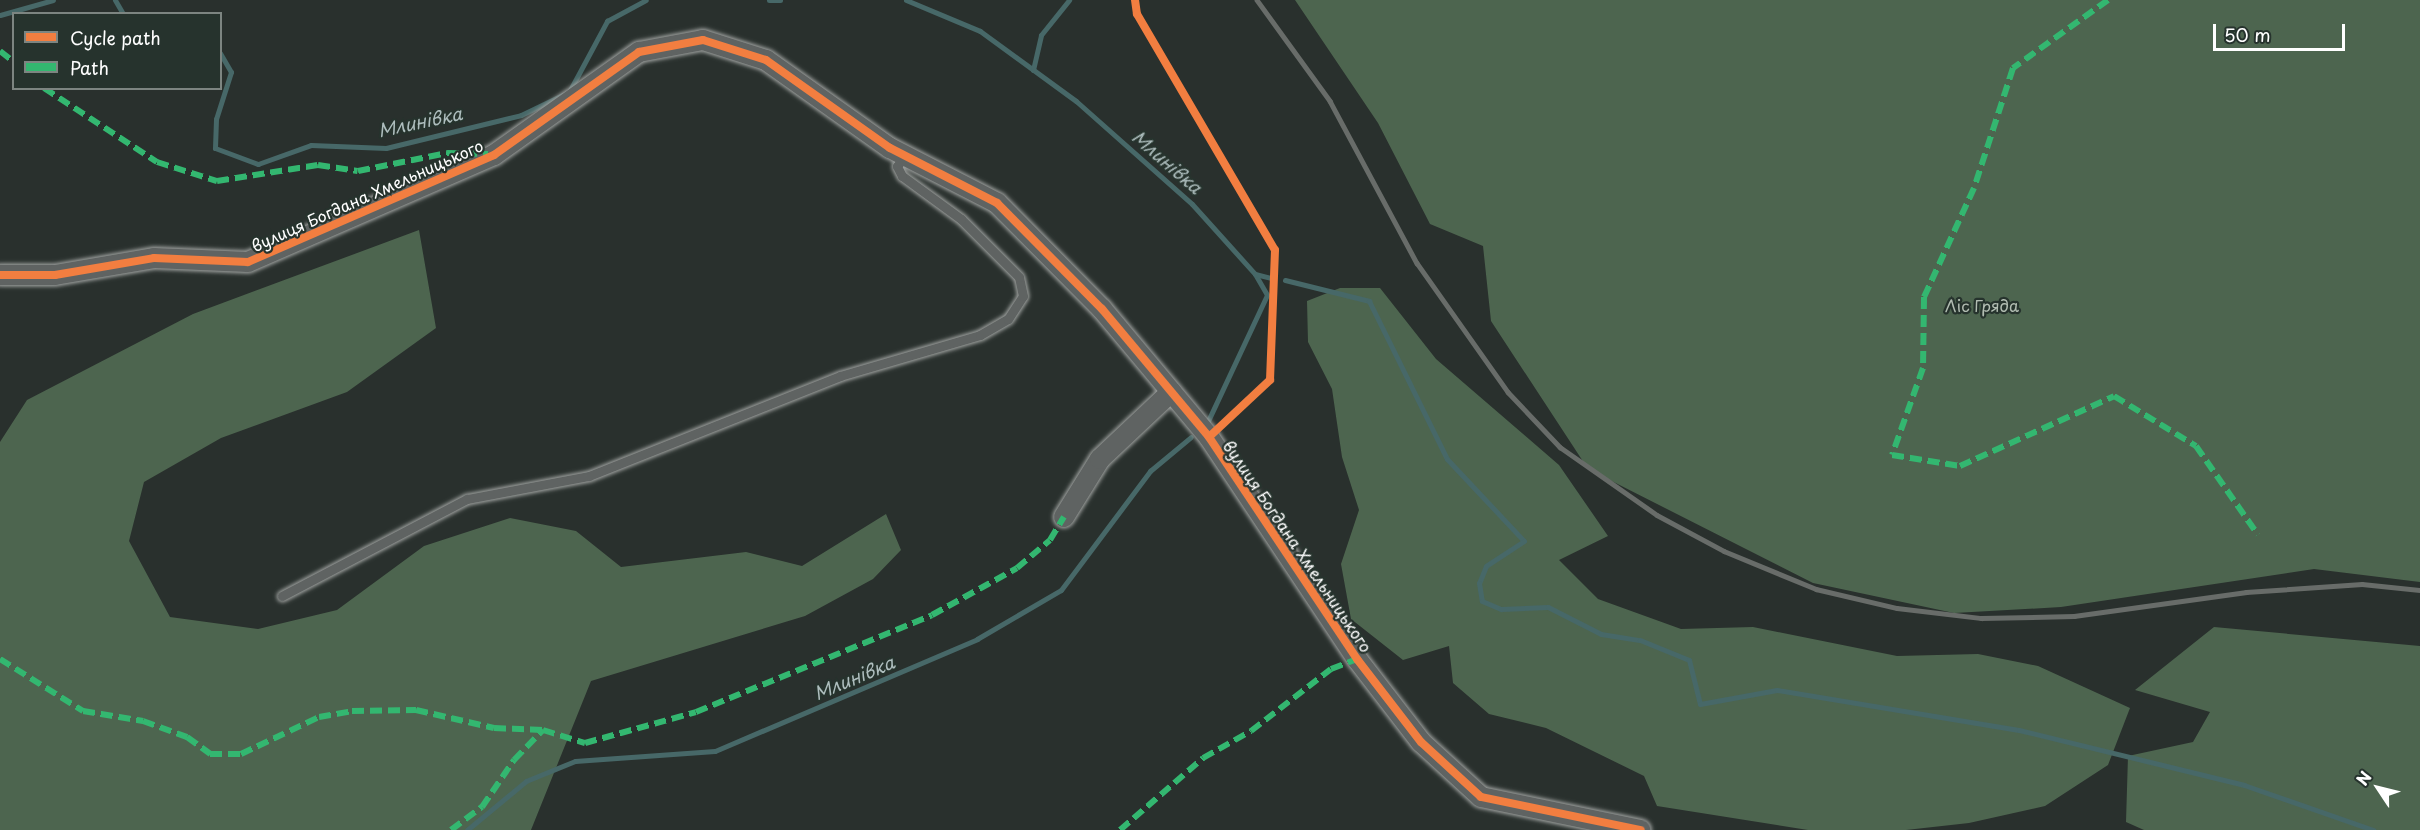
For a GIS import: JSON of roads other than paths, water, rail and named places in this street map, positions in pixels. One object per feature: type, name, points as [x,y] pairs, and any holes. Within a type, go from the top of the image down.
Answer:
[{"type":"street","name":"вулиця Богдана Хмельницького","points":[[0,275],[55,275],[154,258],[248,262],[494,155],[639,52],[703,40],[766,60],[905,156],[997,203],[1102,309],[1209,436],[1357,659],[1421,742],[1481,797],[1641,830]]},
{"type":"street","points":[[1064,517],[1100,459],[1171,392]]},
{"type":"lane","points":[[282,596],[467,499],[589,476],[840,376],[980,335],[1008,319],[1023,296],[1020,277],[961,219],[902,176],[897,166],[905,156]]},
{"type":"waterway","name":"Млинівка","points":[[0,15],[53,0]]},
{"type":"waterway","name":"Млинівка","points":[[115,0],[122,12]]},
{"type":"waterway","name":"Млинівка","points":[[222,56],[231,72],[216,119],[215,148],[258,164],[311,145],[386,148],[521,115],[569,92],[607,21],[646,0]]},
{"type":"waterway","name":"Млинівка","points":[[769,0],[780,0]]},
{"type":"waterway","name":"Млинівка","points":[[906,0],[980,31],[1076,101],[1192,204],[1255,274],[1267,295],[1206,425]]},
{"type":"waterway","points":[[1033,70],[1041,35],[1069,0]]},
{"type":"waterway","points":[[1255,274],[1271,278]]},
{"type":"waterway","points":[[1285,280],[1369,301],[1447,459],[1524,541],[1486,566],[1479,583],[1482,601],[1501,609],[1548,607],[1601,634],[1640,640],[1689,660],[1700,704],[1777,690],[2019,730],[2244,785],[2373,830]]},
{"type":"waterway","name":"Млинівка","points":[[467,830],[526,781],[575,761],[715,751],[977,639],[1061,590],[1150,471],[1191,437]]},
{"type":"railway","points":[[1257,0],[1330,101],[1417,263],[1508,392],[1560,447],[1657,515],[1724,551],[1816,589],[1897,608],[1981,618],[2074,616],[2246,592],[2362,584],[2420,590]]},
{"type":"park label","name":"Ліс Гряда","points":[[1982,305]]}]
